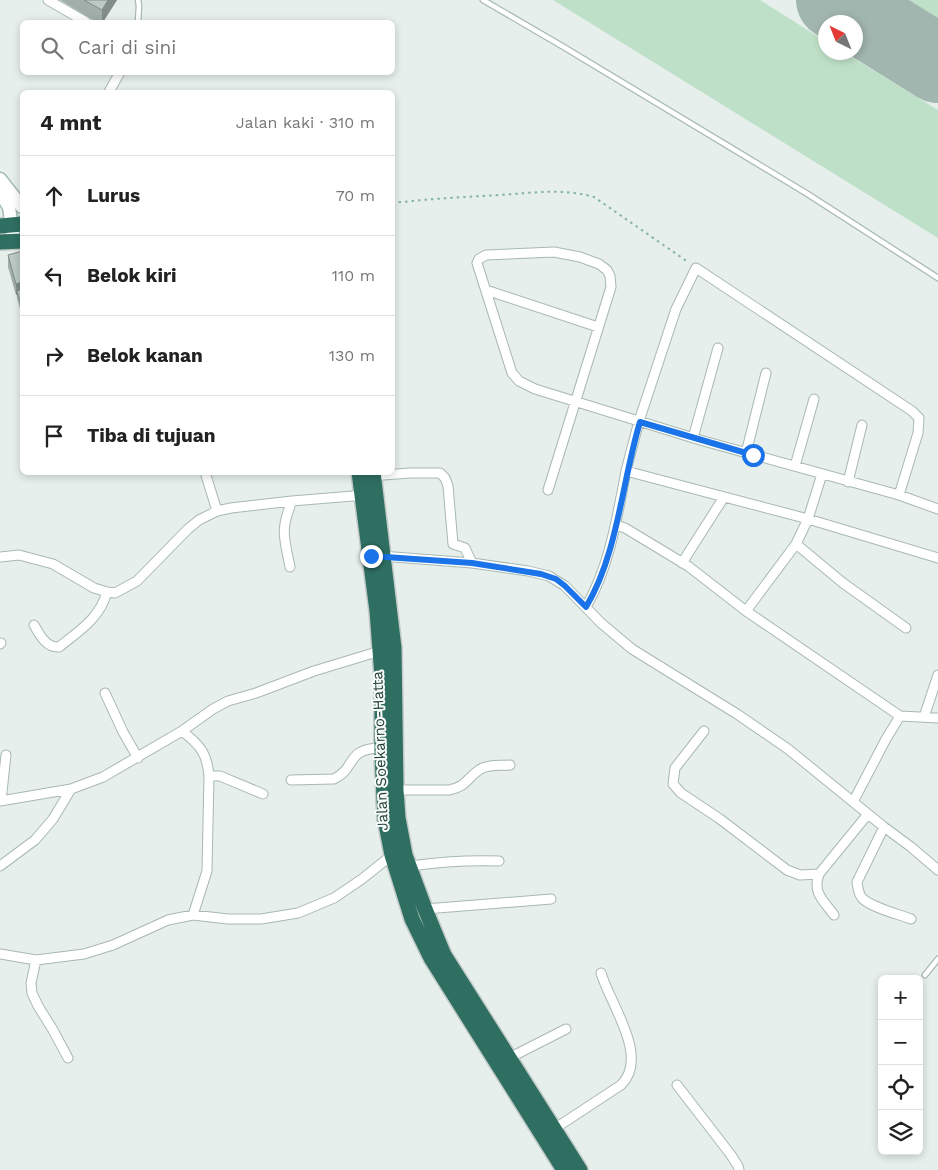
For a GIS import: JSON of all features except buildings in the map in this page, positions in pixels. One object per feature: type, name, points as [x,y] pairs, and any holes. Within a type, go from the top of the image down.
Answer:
[{"type":"highway","name":"Jalan Soekarno-Hatta","points":[[366,475],[377,556],[394,648],[396,790],[401,838],[424,909],[444,955],[580,1170]]},
{"type":"highway","points":[[377,556],[385,819],[392,855],[412,919],[431,958],[564,1170]]},
{"type":"street","points":[[53,2],[83,20]]},
{"type":"street","points":[[109,90],[118,75]]},
{"type":"street","points":[[0,179],[20,204]]},
{"type":"street","points":[[0,193],[9,207],[12,242]]},
{"type":"street","points":[[548,490],[575,401],[611,287],[610,276],[607,270],[599,264],[580,257],[554,252],[486,255],[476,263],[512,373],[519,382],[535,389],[575,401],[640,422],[899,495],[938,509]]},
{"type":"street","points":[[586,607],[593,596],[602,573],[616,525],[626,471],[676,309],[696,268],[912,411],[919,418],[918,433],[899,495]]},
{"type":"street","points":[[486,290],[598,327]]},
{"type":"street","points":[[693,438],[718,348]]},
{"type":"street","points":[[746,453],[766,373]]},
{"type":"street","points":[[795,466],[814,399]]},
{"type":"street","points":[[848,482],[862,425]]},
{"type":"street","points":[[626,471],[808,518],[938,558]]},
{"type":"street","points":[[395,474],[440,473],[445,478],[448,486],[454,544],[464,548],[472,563]]},
{"type":"street","points":[[746,611],[796,544],[808,518],[822,474]]},
{"type":"street","points":[[206,475],[216,511]]},
{"type":"street","points":[[0,557],[19,555],[53,564],[94,588],[106,592],[115,592],[137,580],[188,529],[199,520],[216,511],[292,501],[369,495]]},
{"type":"street","points":[[682,563],[724,497]]},
{"type":"street","points":[[290,566],[283,533],[285,520],[292,501]]},
{"type":"street","points":[[616,525],[639,536],[682,563],[746,611],[900,716],[938,718]]},
{"type":"street","points":[[796,544],[843,583],[906,628]]},
{"type":"street","points":[[377,556],[472,563],[549,576],[565,586],[606,628],[632,649],[737,714],[788,749],[938,870]]},
{"type":"street","points":[[34,625],[45,642],[50,646],[59,647],[96,616],[104,602],[106,592]]},
{"type":"street","points":[[6,754],[1,801],[71,789],[103,778],[182,731],[213,708],[228,701],[256,693],[314,671],[380,651]]},
{"type":"street","points":[[924,717],[938,675]]},
{"type":"street","points":[[105,693],[123,732],[138,758]]},
{"type":"street","points":[[853,802],[900,716]]},
{"type":"street","points":[[182,731],[201,748],[207,761],[209,776],[206,871],[193,914]]},
{"type":"street","points":[[704,731],[675,768],[673,784],[681,793],[720,819],[787,870],[800,875],[819,874]]},
{"type":"street","points":[[291,780],[334,779],[340,776],[356,754],[372,748],[382,748]]},
{"type":"street","points":[[396,790],[449,790],[465,784],[478,770],[492,766],[510,765]]},
{"type":"street","points":[[209,776],[225,778],[263,794]]},
{"type":"street","points":[[0,866],[35,840],[52,819],[71,789]]},
{"type":"street","points":[[834,915],[820,897],[816,882],[819,874],[868,814]]},
{"type":"street","points":[[884,827],[858,882],[859,892],[863,899],[876,906],[911,919]]},
{"type":"street","points":[[0,954],[36,960],[84,954],[113,945],[168,920],[193,914],[261,919],[298,912],[334,898],[392,855]]},
{"type":"street","points":[[410,866],[436,862],[499,861]]},
{"type":"street","points":[[424,909],[551,899]]},
{"type":"street","points":[[36,960],[31,983],[32,993],[68,1058]]},
{"type":"street","points":[[554,1129],[621,1085],[627,1080],[631,1070],[631,1051],[624,1026],[611,1001],[601,973]]},
{"type":"street","points":[[509,1058],[566,1028]]},
{"type":"street","points":[[677,1085],[731,1155],[739,1170]]},
{"type":"lane","points":[[138,0],[138,20]]},
{"type":"lane","points":[[483,0],[806,193],[938,278]]},
{"type":"lane","points":[[925,976],[938,959]]},
{"type":"path","points":[[395,203],[434,198],[553,191],[577,192],[594,197],[696,268]]},
{"type":"green space","points":[[553,0],[760,0],[818,37],[818,60],[856,60],[938,110],[938,238]]},
{"type":"green space","points":[[903,0],[938,0],[938,21]]},
{"type":"runway","points":[[835,0],[938,64]]},
{"type":"route","points":[[371,556],[472,563],[541,574],[556,579],[586,607],[593,596],[602,573],[616,525],[626,471],[640,422],[753,455]]}]
